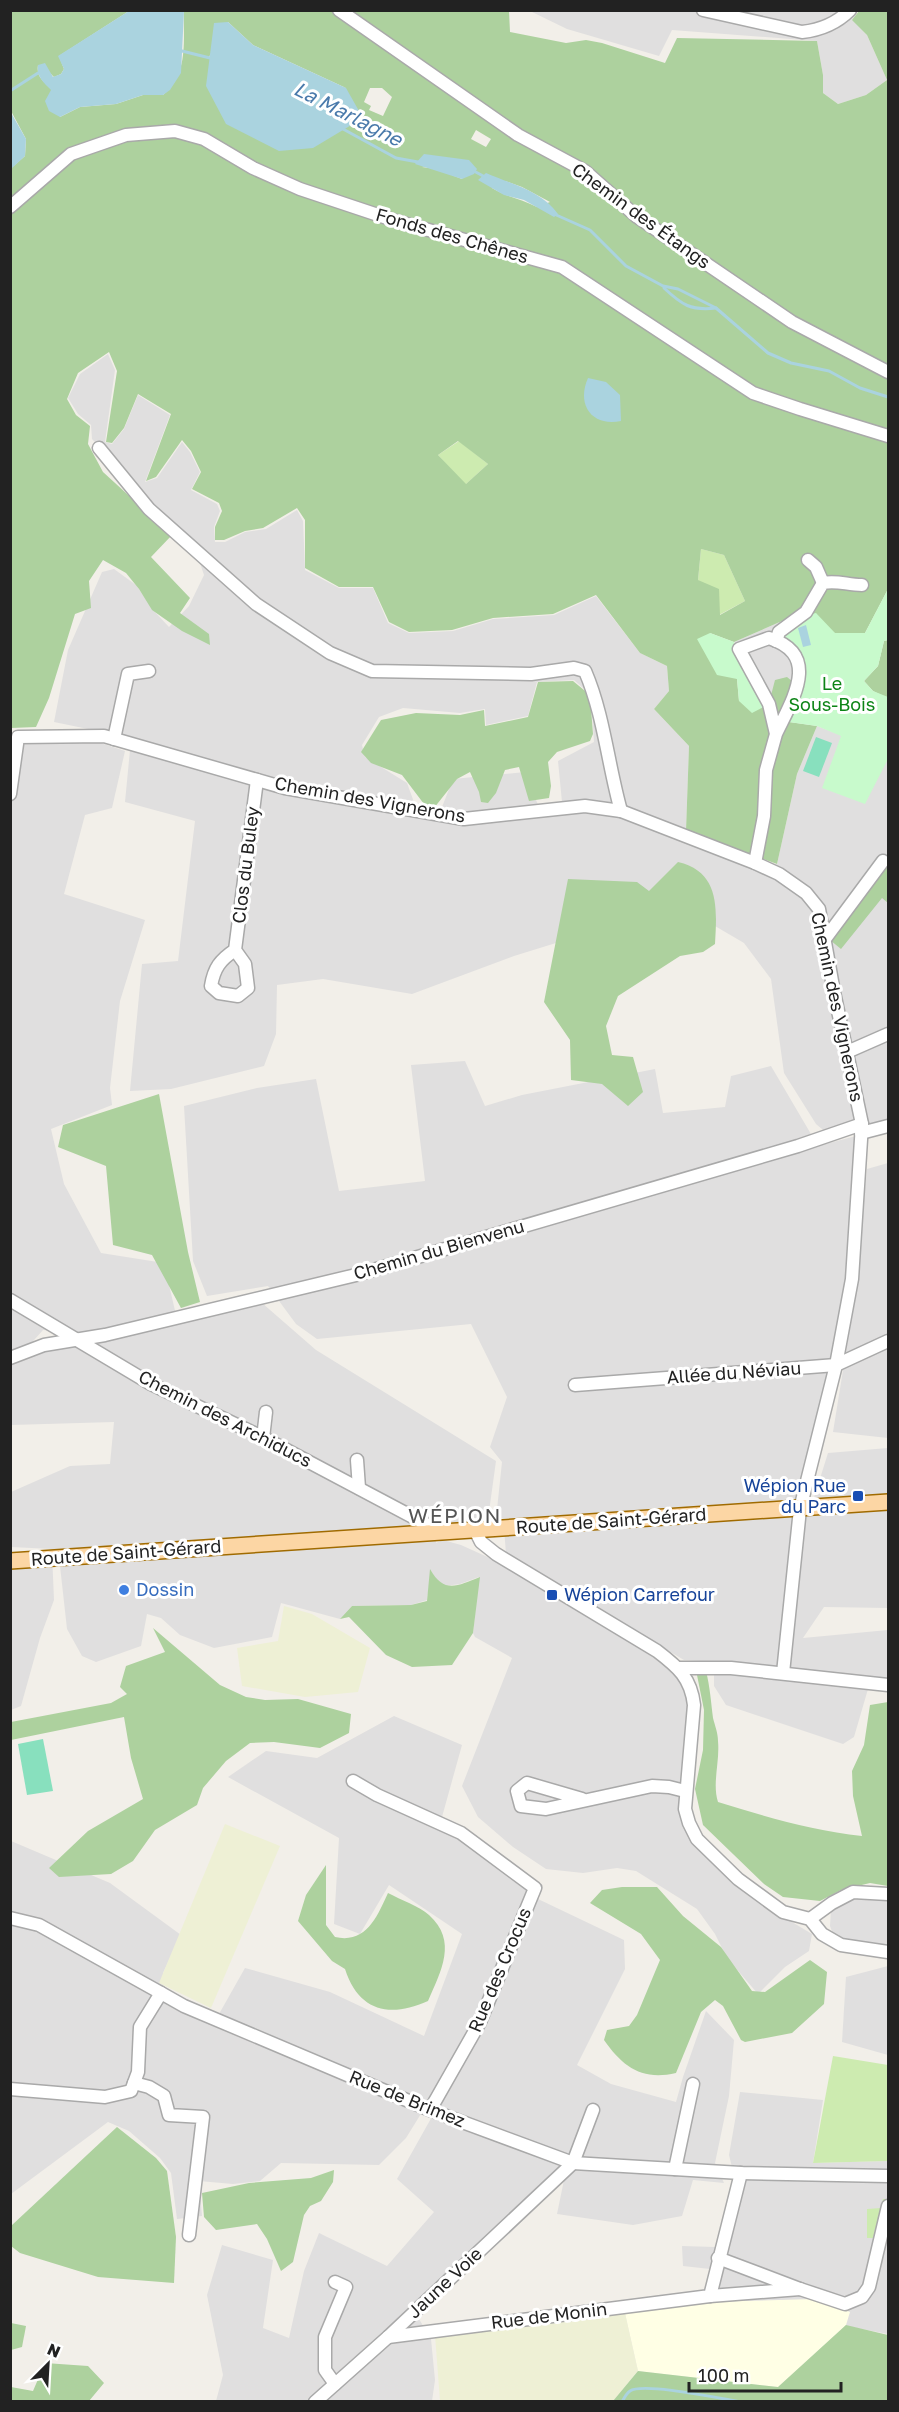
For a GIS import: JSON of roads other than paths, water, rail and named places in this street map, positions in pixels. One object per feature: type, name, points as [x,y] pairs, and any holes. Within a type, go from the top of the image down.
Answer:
[{"type":"main road","name":"Route de Saint-Gérard","points":[[10,1561],[888,1502]]},
{"type":"street","name":"Chemin des Étangs","points":[[339,10],[518,135],[585,171],[636,216],[792,322],[888,372]]},
{"type":"street","points":[[703,10],[802,32],[831,25],[850,10]]},
{"type":"street","name":"Fonds des Chênes","points":[[10,207],[71,154],[126,135],[175,131],[204,139],[252,168],[300,189],[396,221],[562,267],[753,393],[800,410],[888,436]]},
{"type":"street","points":[[99,448],[149,509],[256,604],[330,653],[372,670],[531,674],[574,668],[585,671],[596,697],[621,811]]},
{"type":"street","points":[[808,560],[816,567],[823,583]]},
{"type":"street","points":[[776,640],[779,632],[806,612],[823,583],[836,580],[848,585],[862,585]]},
{"type":"street","points":[[755,862],[764,816],[766,770],[776,734],[798,686],[800,666],[790,648],[769,638],[739,649],[769,704],[776,734]]},
{"type":"street","points":[[114,739],[128,674],[149,672]]},
{"type":"street","name":"Chemin des Vignerons","points":[[10,794],[14,737],[104,736],[285,788],[464,819],[585,806],[621,811],[755,862],[779,874],[806,893],[819,909],[862,1129],[852,1279],[836,1365],[800,1509],[783,1673]]},
{"type":"street","name":"Clos du Buley","points":[[235,950],[257,780]]},
{"type":"street","points":[[825,939],[882,861]]},
{"type":"street","points":[[847,1052],[888,1034]]},
{"type":"street","name":"Chemin du Bienvenu","points":[[10,1358],[44,1345],[77,1340],[356,1275],[798,1146],[862,1129],[888,1126]]},
{"type":"street","name":"Chemin des Archiducs","points":[[10,1300],[151,1384],[263,1438],[442,1533]]},
{"type":"street","name":"Allée du Néviau","points":[[575,1385],[836,1365],[888,1341]]},
{"type":"street","points":[[263,1438],[266,1412]]},
{"type":"street","points":[[357,1461],[359,1488]]},
{"type":"street","points":[[476,1530],[481,1542],[495,1554],[657,1651],[679,1668],[693,1695],[685,1809],[697,1839],[755,1893],[783,1912],[810,1919],[822,1934],[841,1945],[888,1952]]},
{"type":"street","points":[[679,1668],[702,1666],[888,1685]]},
{"type":"street","name":"Rue des Crocus","points":[[353,1781],[376,1795],[461,1833],[535,1888],[480,2022],[430,2110]]},
{"type":"street","points":[[582,1799],[652,1786],[669,1786],[685,1791]]},
{"type":"street","points":[[810,1919],[832,1903],[853,1892],[888,1894]]},
{"type":"street","name":"Rue de Brimez","points":[[10,1918],[39,1925],[184,2006],[430,2110],[573,2163],[741,2173],[888,2176]]},
{"type":"street","points":[[10,2090],[105,2097],[130,2091],[138,2072],[140,2027],[161,1993]]},
{"type":"street","points":[[134,2083],[148,2087],[164,2096],[169,2115],[203,2117],[189,2235]]},
{"type":"street","points":[[675,2169],[693,2084]]},
{"type":"street","points":[[573,2163],[593,2110]]},
{"type":"street","name":"Jaune Voie","points":[[315,2402],[388,2337],[573,2163]]},
{"type":"street","points":[[710,2296],[741,2173]]},
{"type":"street","points":[[718,2258],[845,2304],[862,2297],[869,2287],[888,2206]]},
{"type":"street","points":[[335,2282],[346,2287],[325,2337],[325,2370],[335,2384]]},
{"type":"street","name":"Rue de Monin","points":[[388,2337],[710,2296],[800,2289]]},
{"type":"water","points":[[129,11],[184,11],[181,73],[170,90],[163,95],[143,95],[116,104],[80,107],[60,117],[49,111],[45,101],[51,90],[39,76],[38,65],[45,63],[53,77],[61,74],[64,69],[58,56]]},
{"type":"water","points":[[228,22],[253,45],[346,88],[359,111],[353,124],[313,148],[279,151],[226,124],[206,86],[214,23]]},
{"type":"water","points":[[10,111],[26,139],[25,156],[11,169]]},
{"type":"water","points":[[424,154],[469,160],[477,169],[474,174],[462,179],[415,164]]},
{"type":"water","points":[[486,173],[544,199],[558,214],[554,217],[524,200],[504,195],[478,180]]},
{"type":"water","points":[[588,378],[606,382],[620,395],[621,421],[602,421],[589,412],[584,397]]},
{"type":"water","points":[[806,625],[811,645],[803,647],[798,628]]},
{"type":"waterway","name":"La Marlagne","points":[[182,51],[210,58]]},
{"type":"waterway","name":"La Marlagne","points":[[10,91],[38,73]]},
{"type":"waterway","name":"La Marlagne","points":[[343,129],[396,158],[418,162]]},
{"type":"waterway","name":"La Marlagne","points":[[472,170],[485,177]]},
{"type":"waterway","name":"La Marlagne","points":[[554,214],[590,230],[626,266],[663,286],[678,289],[716,308],[768,353],[791,363],[829,371],[860,388],[888,397]]},
{"type":"waterway","name":"La Marlagne","points":[[664,288],[687,306],[700,309],[716,308]]},
{"type":"waterway","points":[[622,2402],[630,2391],[650,2388],[742,2402]]},
{"type":"place","name":"Wépion Rue du Parc","points":[[858,1496]]},
{"type":"place","name":"Dossin","points":[[124,1590]]},
{"type":"place","name":"Wépion Carrefour","points":[[552,1595]]},
{"type":"district","name":"WÉPION","points":[[455,1516]]},
{"type":"park label","name":"Le Sous-Bois","points":[[832,694]]}]
